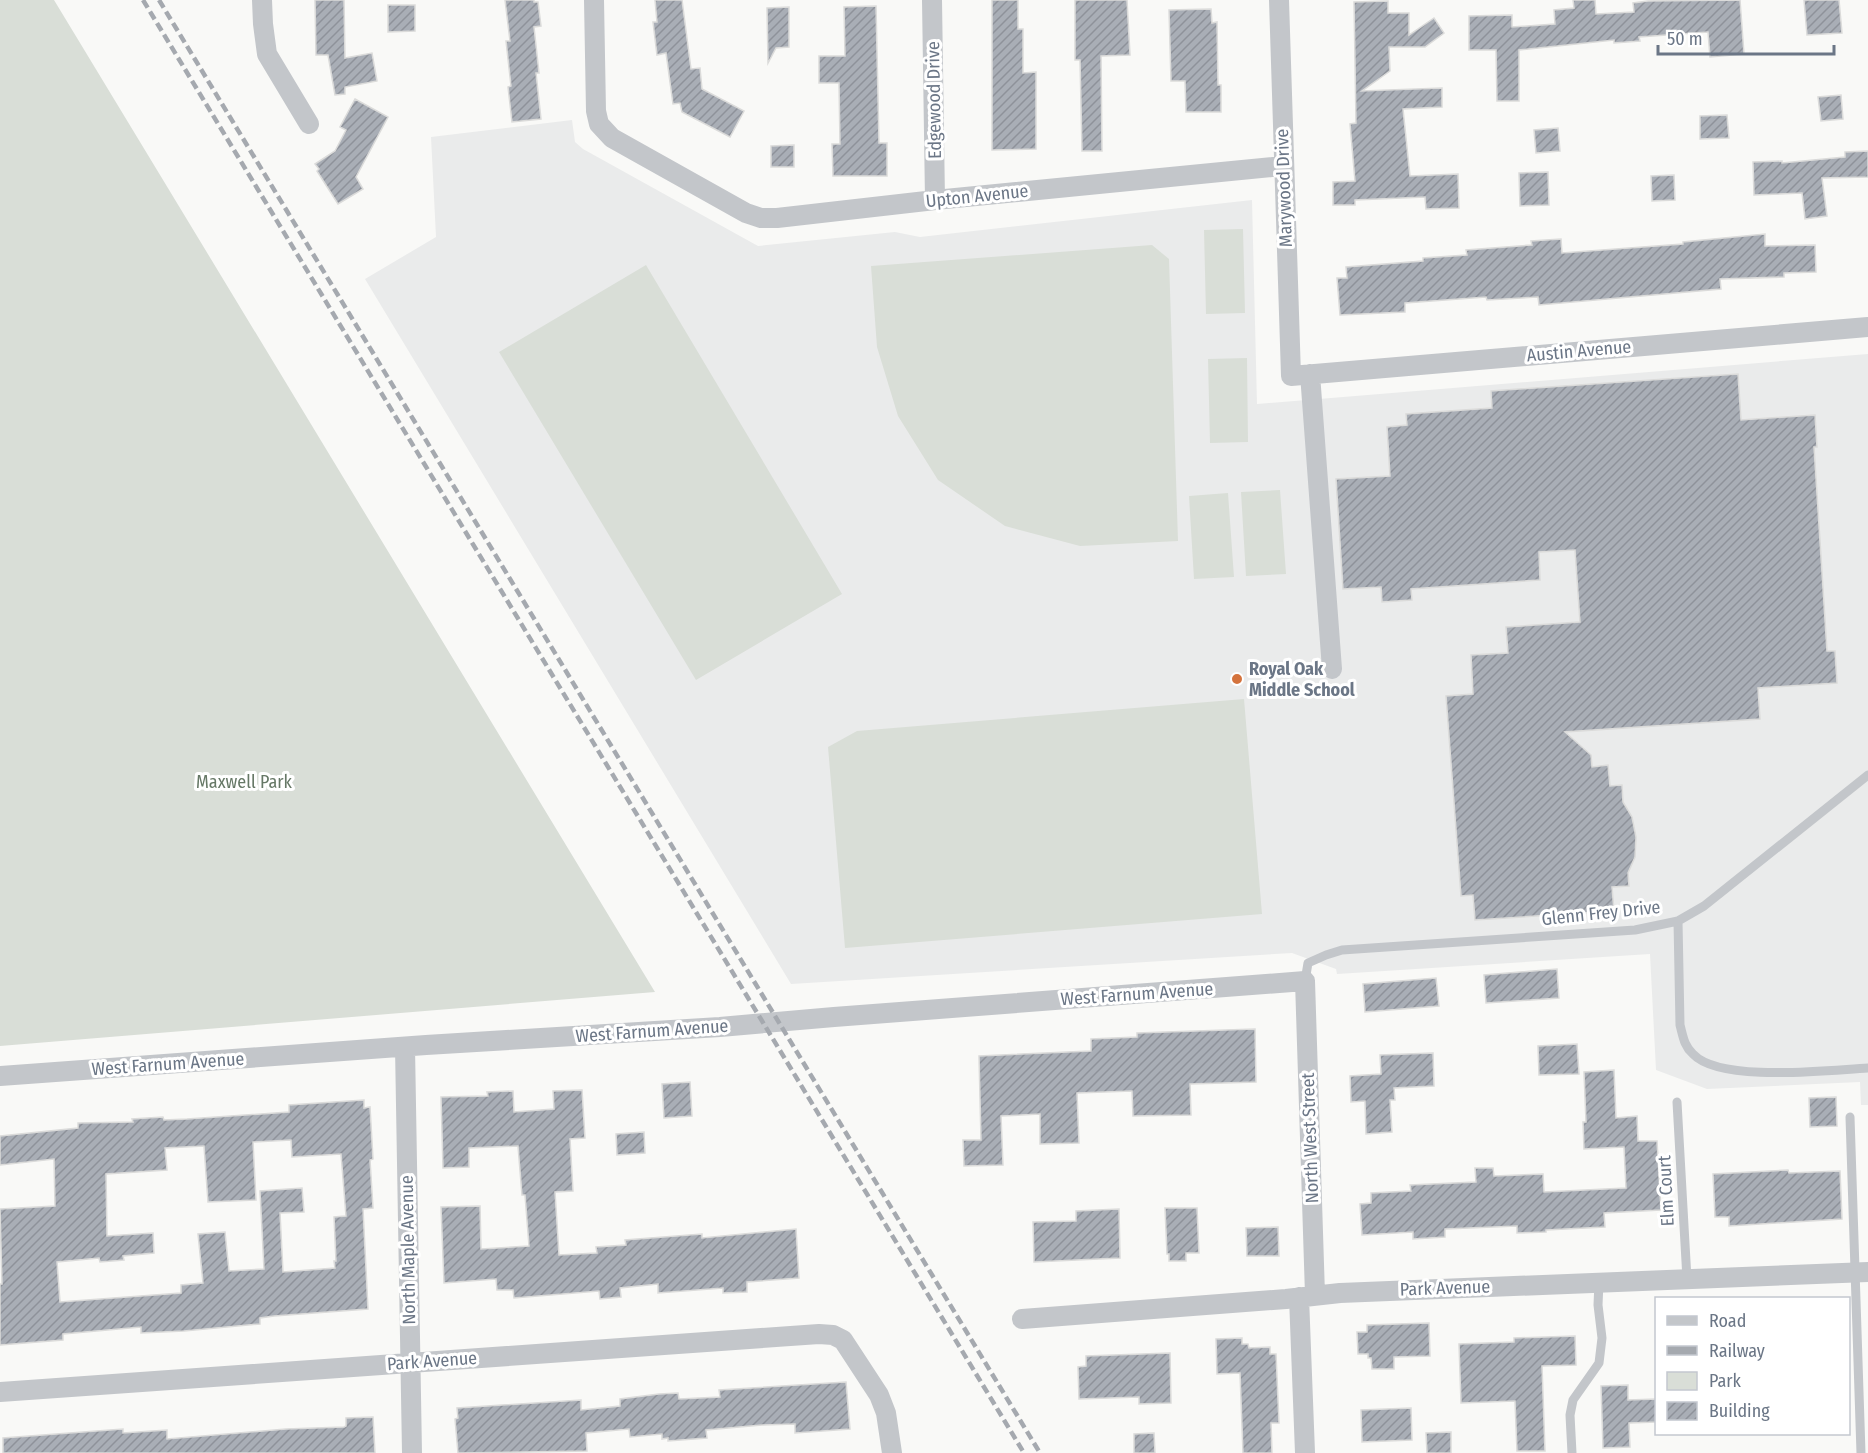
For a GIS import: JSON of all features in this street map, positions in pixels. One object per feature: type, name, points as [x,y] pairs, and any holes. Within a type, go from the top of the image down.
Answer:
[{"type":"street","points":[[262,0],[267,54],[309,124]]},
{"type":"street","name":"Upton Avenue","points":[[594,0],[596,111],[599,124],[612,138],[746,213],[761,218],[1283,166]]},
{"type":"street","name":"Edgewood Drive","points":[[932,0],[935,200]]},
{"type":"street","name":"Marywood Drive","points":[[1279,0],[1283,166],[1300,375],[1332,669]]},
{"type":"street","name":"Austin Avenue","points":[[1300,375],[1868,327]]},
{"type":"street","name":"West Farnum Avenue","points":[[0,1076],[720,1027],[1305,981]]},
{"type":"street","name":"North West Street","points":[[1305,981],[1307,1296],[1305,1453]]},
{"type":"street","name":"North Maple Avenue","points":[[405,1047],[412,1453]]},
{"type":"street","name":"Park Avenue","points":[[1023,1318],[1307,1296],[1862,1272]]},
{"type":"street","name":"Park Avenue","points":[[0,1392],[819,1334],[833,1335],[843,1340],[879,1395],[886,1413],[892,1453]]},
{"type":"lane","name":"Glenn Frey Drive","points":[[1305,981],[1308,963],[1342,950],[1635,930],[1678,921],[1704,906],[1868,775]]},
{"type":"lane","points":[[1678,921],[1680,1025],[1684,1042],[1693,1055],[1706,1064],[1724,1070],[1748,1073],[1868,1068]]},
{"type":"lane","name":"Elm Court","points":[[1677,1102],[1687,1279]]},
{"type":"lane","points":[[1850,1117],[1853,1250],[1862,1272],[1855,1295],[1861,1453]]},
{"type":"lane","points":[[1572,1453],[1570,1415],[1573,1400],[1599,1363],[1602,1338],[1598,1305],[1599,1282]]},
{"type":"shaded area","name":"Royal Oak Middle School","points":[[572,120],[575,142],[583,149],[758,246],[895,232],[920,237],[1252,200],[1257,404],[1868,354],[1868,1105],[1861,1105],[1860,1082],[1707,1089],[1656,1070],[1650,954],[1337,974],[1336,969],[1292,953],[791,984],[365,279],[436,237],[431,137]]},
{"type":"green space","name":"Maxwell Park","points":[[0,0],[54,0],[655,992],[0,1046]]},
{"type":"green space","points":[[1243,229],[1245,313],[1206,314],[1204,230]]},
{"type":"green space","points":[[1152,245],[1169,259],[1178,541],[1080,546],[1005,526],[938,480],[898,416],[877,347],[871,266]]},
{"type":"green space","points":[[646,265],[842,594],[696,680],[499,352]]},
{"type":"green space","points":[[1247,358],[1248,442],[1210,443],[1208,359]]},
{"type":"green space","points":[[1280,490],[1286,574],[1246,576],[1241,492]]},
{"type":"green space","points":[[1228,493],[1234,577],[1194,579],[1189,496]]},
{"type":"green space","points":[[1244,699],[1262,914],[845,948],[828,747],[857,731]]},
{"type":"building","points":[[315,0],[344,0],[345,58],[372,53],[377,81],[345,87],[345,94],[335,95],[328,55],[316,55]]},
{"type":"building","points":[[505,0],[538,2],[541,26],[534,27],[541,119],[512,122],[506,41],[510,41]]},
{"type":"building","points":[[655,0],[682,0],[691,69],[700,68],[702,89],[744,111],[730,137],[682,112],[680,103],[673,104],[666,53],[657,55],[653,22],[657,22]]},
{"type":"building","points":[[992,0],[1018,0],[1018,29],[1023,29],[1023,73],[1036,72],[1036,149],[992,150]]},
{"type":"building","points":[[1075,0],[1127,0],[1130,55],[1101,56],[1102,151],[1082,151],[1080,60],[1075,60]]},
{"type":"building","points":[[1573,0],[1595,0],[1596,14],[1634,12],[1633,3],[1648,1],[1740,0],[1744,54],[1710,57],[1708,32],[1639,37],[1640,41],[1614,43],[1614,40],[1519,50],[1519,101],[1497,101],[1496,50],[1469,50],[1469,16],[1512,15],[1512,27],[1555,24],[1554,10],[1574,8]]},
{"type":"building","points":[[1804,0],[1839,0],[1842,33],[1807,35]]},
{"type":"building","points":[[1388,1],[1388,13],[1409,13],[1409,35],[1434,18],[1444,33],[1425,47],[1389,47],[1390,71],[1362,91],[1442,88],[1442,107],[1403,109],[1410,176],[1458,174],[1459,208],[1426,209],[1425,197],[1355,200],[1355,205],[1333,205],[1333,182],[1355,181],[1350,124],[1356,123],[1354,2]]},
{"type":"building","points":[[388,5],[415,5],[415,31],[388,32]]},
{"type":"building","points":[[876,6],[879,143],[887,143],[887,176],[833,176],[832,144],[840,144],[839,83],[819,83],[819,56],[845,56],[844,7]]},
{"type":"building","points":[[789,7],[789,47],[776,48],[768,63],[767,8]]},
{"type":"building","points":[[1211,9],[1212,23],[1217,22],[1221,112],[1186,112],[1185,81],[1171,81],[1169,10]]},
{"type":"building","points":[[1841,95],[1843,119],[1821,121],[1818,97]]},
{"type":"building","points":[[355,99],[388,117],[356,177],[363,189],[338,204],[315,164],[335,151],[346,130],[340,127]]},
{"type":"building","points":[[1727,115],[1729,138],[1700,139],[1700,116]]},
{"type":"building","points":[[1558,128],[1560,151],[1536,153],[1534,130]]},
{"type":"building","points":[[794,145],[794,167],[771,167],[771,146]]},
{"type":"building","points":[[1868,151],[1868,177],[1822,178],[1827,216],[1805,219],[1802,193],[1754,195],[1753,162],[1782,161],[1782,163],[1845,157],[1845,152]]},
{"type":"building","points":[[1548,172],[1549,205],[1520,206],[1519,173]]},
{"type":"building","points":[[1674,175],[1675,200],[1652,201],[1651,176]]},
{"type":"building","points":[[1765,234],[1765,246],[1815,245],[1816,272],[1784,273],[1784,277],[1720,279],[1721,289],[1539,305],[1538,297],[1487,300],[1486,297],[1405,303],[1405,312],[1340,315],[1337,278],[1347,278],[1346,267],[1467,255],[1466,250],[1532,245],[1531,241],[1561,239],[1562,253],[1683,244],[1683,242]]},
{"type":"building","points":[[1738,374],[1741,420],[1815,415],[1817,447],[1814,447],[1827,651],[1835,651],[1837,683],[1758,688],[1760,719],[1565,732],[1591,755],[1592,767],[1608,765],[1610,786],[1622,785],[1623,802],[1632,817],[1636,837],[1635,857],[1628,873],[1629,886],[1612,887],[1614,911],[1475,920],[1473,895],[1461,896],[1446,696],[1473,694],[1471,655],[1508,653],[1506,627],[1580,622],[1575,550],[1539,552],[1540,580],[1411,589],[1412,600],[1382,602],[1381,587],[1343,589],[1336,479],[1390,476],[1387,427],[1407,425],[1406,414],[1492,408],[1491,391]]},
{"type":"building","points":[[1557,969],[1559,998],[1486,1003],[1484,975]]},
{"type":"building","points":[[1436,978],[1439,1006],[1365,1012],[1363,984]]},
{"type":"building","points":[[1255,1029],[1256,1082],[1190,1084],[1191,1115],[1133,1116],[1132,1091],[1077,1093],[1079,1143],[1040,1144],[1040,1114],[1001,1116],[1003,1165],[964,1166],[963,1140],[981,1140],[979,1056],[1091,1051],[1091,1039],[1137,1037],[1137,1033]]},
{"type":"building","points":[[1577,1044],[1579,1074],[1539,1075],[1538,1046]]},
{"type":"building","points":[[1433,1053],[1434,1086],[1394,1088],[1395,1100],[1390,1100],[1392,1132],[1366,1134],[1365,1101],[1351,1102],[1350,1076],[1381,1074],[1380,1055]]},
{"type":"building","points":[[1614,1070],[1616,1118],[1637,1116],[1638,1141],[1657,1141],[1661,1210],[1604,1213],[1605,1227],[1546,1230],[1546,1232],[1517,1233],[1517,1226],[1445,1229],[1445,1237],[1413,1239],[1413,1232],[1362,1235],[1360,1204],[1371,1203],[1371,1193],[1411,1191],[1410,1185],[1476,1182],[1475,1168],[1493,1168],[1494,1176],[1543,1174],[1544,1192],[1626,1188],[1624,1147],[1584,1149],[1583,1122],[1586,1122],[1584,1072]]},
{"type":"building","points":[[690,1082],[692,1116],[664,1118],[662,1084]]},
{"type":"building","points":[[582,1090],[585,1138],[570,1139],[573,1191],[555,1192],[559,1255],[597,1253],[596,1247],[626,1245],[625,1240],[702,1234],[702,1238],[796,1229],[799,1278],[747,1282],[747,1292],[723,1293],[723,1288],[658,1293],[658,1284],[620,1288],[621,1297],[600,1299],[599,1291],[514,1298],[513,1290],[497,1290],[496,1279],[444,1283],[441,1207],[480,1206],[481,1249],[529,1246],[518,1146],[469,1148],[469,1167],[443,1168],[441,1097],[488,1096],[487,1092],[513,1091],[514,1112],[554,1109],[553,1091]]},
{"type":"building","points":[[1836,1097],[1837,1126],[1810,1127],[1809,1098]]},
{"type":"building","points":[[364,1100],[364,1108],[370,1107],[373,1208],[363,1209],[368,1309],[274,1316],[260,1318],[260,1324],[184,1331],[141,1333],[141,1327],[63,1334],[63,1340],[0,1345],[0,1284],[2,1284],[0,1209],[55,1206],[54,1159],[0,1165],[0,1136],[78,1128],[78,1123],[133,1122],[132,1119],[163,1117],[164,1120],[187,1119],[289,1112],[289,1105]],"holes":[[[291,1140],[292,1157],[341,1154],[346,1216],[334,1217],[335,1268],[283,1272],[280,1213],[304,1212],[302,1188],[260,1191],[264,1269],[229,1271],[225,1232],[198,1234],[203,1283],[181,1285],[181,1293],[60,1302],[57,1262],[99,1258],[100,1262],[124,1260],[123,1256],[154,1253],[153,1233],[107,1236],[106,1174],[167,1170],[165,1148],[204,1146],[208,1202],[256,1200],[253,1142]]]},
{"type":"building","points":[[644,1132],[645,1153],[617,1155],[616,1134]]},
{"type":"building","points":[[1788,1170],[1789,1173],[1840,1171],[1842,1219],[1729,1226],[1729,1217],[1715,1217],[1713,1174]]},
{"type":"building","points":[[1165,1208],[1197,1208],[1199,1253],[1186,1253],[1186,1261],[1169,1261]]},
{"type":"building","points":[[1119,1209],[1120,1258],[1034,1262],[1033,1222],[1076,1221],[1076,1211]]},
{"type":"building","points":[[1278,1227],[1279,1256],[1247,1256],[1246,1228]]},
{"type":"building","points":[[1429,1323],[1430,1356],[1394,1357],[1394,1369],[1372,1369],[1371,1358],[1368,1358],[1368,1354],[1358,1354],[1357,1332],[1367,1332],[1367,1325]]},
{"type":"building","points":[[1575,1336],[1576,1365],[1542,1366],[1545,1451],[1517,1451],[1515,1401],[1461,1403],[1459,1344],[1514,1342],[1514,1338]]},
{"type":"building","points":[[1242,1338],[1242,1344],[1248,1344],[1249,1348],[1270,1347],[1270,1354],[1276,1354],[1279,1423],[1271,1423],[1272,1453],[1243,1453],[1240,1373],[1217,1374],[1216,1339]]},
{"type":"building","points":[[1170,1353],[1171,1403],[1139,1404],[1139,1397],[1079,1399],[1078,1367],[1086,1366],[1086,1356]]},
{"type":"building","points":[[846,1382],[850,1429],[795,1433],[795,1424],[762,1425],[706,1430],[707,1438],[668,1441],[668,1438],[662,1439],[662,1434],[630,1437],[629,1429],[586,1433],[587,1451],[458,1453],[455,1419],[458,1418],[457,1408],[581,1400],[581,1410],[620,1406],[620,1399],[659,1394],[678,1393],[679,1399],[720,1397],[719,1390]]},
{"type":"building","points":[[1628,1385],[1628,1400],[1655,1399],[1655,1422],[1629,1423],[1630,1447],[1603,1448],[1601,1386]]},
{"type":"building","points":[[1411,1408],[1412,1440],[1362,1442],[1361,1410]]},
{"type":"building","points":[[373,1417],[375,1453],[3,1453],[3,1438],[123,1429],[123,1433],[167,1430],[167,1439],[286,1429],[344,1427],[346,1418]]},
{"type":"building","points":[[1451,1432],[1451,1453],[1427,1453],[1426,1433]]},
{"type":"building","points":[[1154,1433],[1155,1453],[1134,1453],[1134,1434]]},
{"type":"railway","points":[[143,0],[1024,1453]]},
{"type":"railway","points":[[159,0],[1040,1453]]},
{"type":"place","name":"Royal Oak Middle School","points":[[1237,679]]}]
